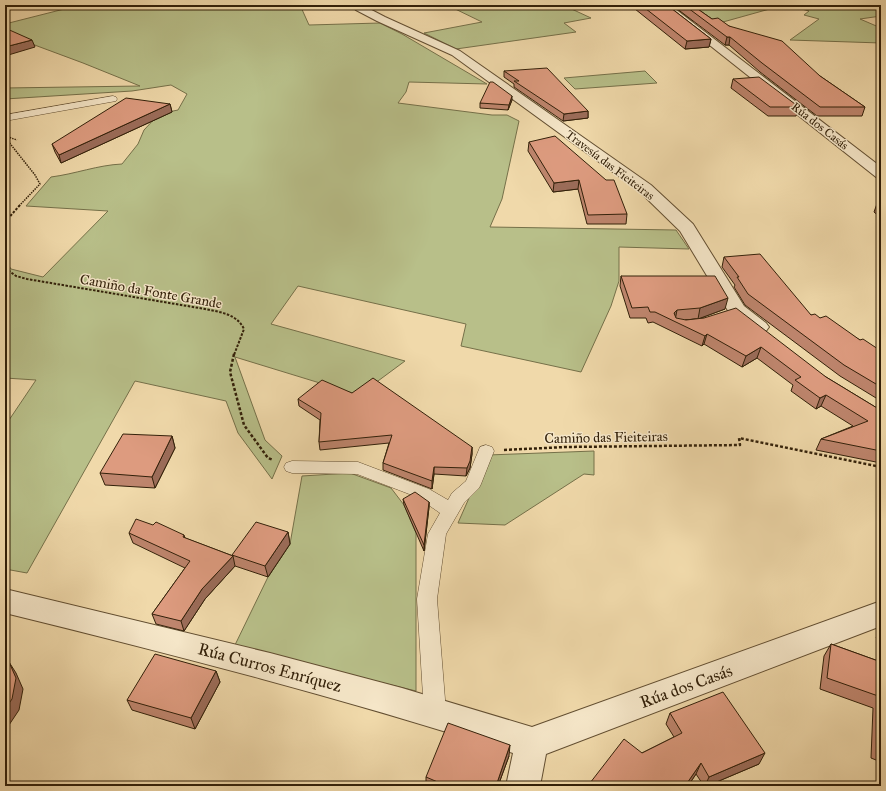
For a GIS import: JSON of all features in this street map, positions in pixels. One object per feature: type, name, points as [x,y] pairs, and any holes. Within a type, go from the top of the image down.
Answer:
[{"type":"street","name":"Travesía das Fieiteiras","points":[[356,5],[381,19],[456,53],[645,188],[687,228],[731,312],[768,334]]},
{"type":"street","name":"Rúa dos Casás","points":[[664,5],[881,174]]},
{"type":"street","name":"Rúa Curros Enríquez","points":[[5,601],[169,640],[435,712],[532,743]]},
{"type":"street","name":"Rúa dos Casás","points":[[532,743],[881,613]]},
{"type":"street","points":[[523,786],[532,743]]},
{"type":"lane","points":[[5,118],[113,99]]},
{"type":"lane","points":[[435,712],[427,599],[437,534],[458,498],[473,484],[486,451]]},
{"type":"lane","points":[[292,467],[358,468],[423,493],[451,510]]},
{"type":"path","points":[[5,136],[17,140]]},
{"type":"path","points":[[5,222],[40,184],[35,174],[8,141]]},
{"type":"path","name":"Camiño da Fonte Grande","points":[[5,268],[16,276],[205,309],[224,314],[237,320],[241,323],[244,329],[236,348],[230,372],[244,425],[268,458],[292,467]]},
{"type":"path","name":"Camiño das Fieiteiras","points":[[486,451],[565,447],[740,445],[739,438],[881,467]]},
{"type":"green space","points":[[80,5],[300,5],[309,25],[380,23],[402,34],[487,84],[409,82],[406,92],[398,103],[492,115],[507,115],[519,121],[502,199],[490,227],[676,230],[689,249],[619,247],[619,281],[611,306],[581,372],[461,346],[466,324],[298,286],[271,324],[405,361],[359,395],[235,357],[265,440],[282,456],[272,479],[238,433],[226,401],[135,381],[27,573],[5,569],[5,426],[36,380],[5,378],[5,260],[11,269],[43,277],[108,211],[26,206],[51,177],[104,166],[122,164],[138,144],[144,130],[159,114],[178,110],[187,94],[171,85],[132,91],[5,99],[5,88],[140,86],[5,34],[5,24]]},
{"type":"green space","points":[[447,5],[563,5],[591,18],[564,23],[576,32],[456,49],[424,33],[482,22]]},
{"type":"green space","points":[[672,5],[784,5],[723,22],[702,20],[692,21]]},
{"type":"green space","points":[[787,5],[881,5],[881,16],[860,19],[881,28],[881,43],[790,40],[819,19],[804,15],[809,11]]},
{"type":"green space","points":[[645,71],[657,83],[575,89],[564,78]]},
{"type":"green space","points":[[594,451],[594,475],[584,474],[505,525],[458,523],[488,455]]},
{"type":"green space","points":[[350,473],[391,488],[404,505],[416,533],[416,691],[234,647],[268,577],[290,544],[302,476]]},
{"type":"building","points":[[641,5],[667,5],[711,39],[687,41]]},
{"type":"building","points":[[684,5],[692,5],[712,19],[718,18],[729,26],[782,41],[820,76],[865,107],[820,107],[730,37],[727,37]]},
{"type":"building","points":[[5,28],[32,40],[5,47]]},
{"type":"building","points":[[547,68],[588,111],[564,114],[514,81],[519,81],[504,71]]},
{"type":"building","points":[[759,77],[799,107],[770,107],[733,79]]},
{"type":"building","points":[[490,82],[493,82],[512,96],[509,105],[480,103]]},
{"type":"building","points":[[126,98],[170,104],[59,155],[52,144]]},
{"type":"building","points":[[555,136],[606,180],[614,180],[627,214],[588,215],[579,180],[554,183],[529,142]]},
{"type":"building","points":[[760,254],[811,315],[815,314],[820,318],[826,316],[860,340],[863,339],[881,351],[881,387],[844,365],[748,294],[737,277],[739,277],[724,257]]},
{"type":"building","points":[[621,276],[715,276],[728,298],[700,308],[677,310],[674,313],[676,318],[686,320],[704,318],[736,308],[826,377],[881,409],[881,451],[821,439],[868,421],[826,395],[820,398],[795,380],[801,377],[761,347],[746,356],[707,334],[705,336],[655,312],[650,312],[648,307],[632,308]]},
{"type":"building","points":[[373,378],[472,447],[470,461],[467,468],[434,467],[432,481],[383,463],[392,435],[319,442],[321,413],[298,399],[322,380],[352,393]]},
{"type":"building","points":[[123,434],[172,436],[152,477],[100,473]]},
{"type":"building","points":[[415,492],[429,502],[424,545],[403,499]]},
{"type":"building","points":[[136,519],[153,525],[156,522],[184,535],[183,537],[233,556],[202,589],[181,621],[152,614],[190,561],[129,533]]},
{"type":"building","points":[[256,522],[288,532],[265,566],[232,555]]},
{"type":"building","points":[[831,644],[881,662],[881,697],[827,678]]},
{"type":"building","points":[[155,654],[216,671],[191,718],[127,700]]},
{"type":"building","points":[[5,662],[9,662],[16,678],[12,699],[5,709]]},
{"type":"building","points":[[723,692],[765,753],[709,777],[701,763],[685,786],[593,786],[590,783],[624,739],[642,753],[682,733],[670,713]]},
{"type":"building","points":[[881,697],[881,749],[879,748]]},
{"type":"building","points":[[448,723],[510,745],[496,786],[447,786],[426,777]]}]
